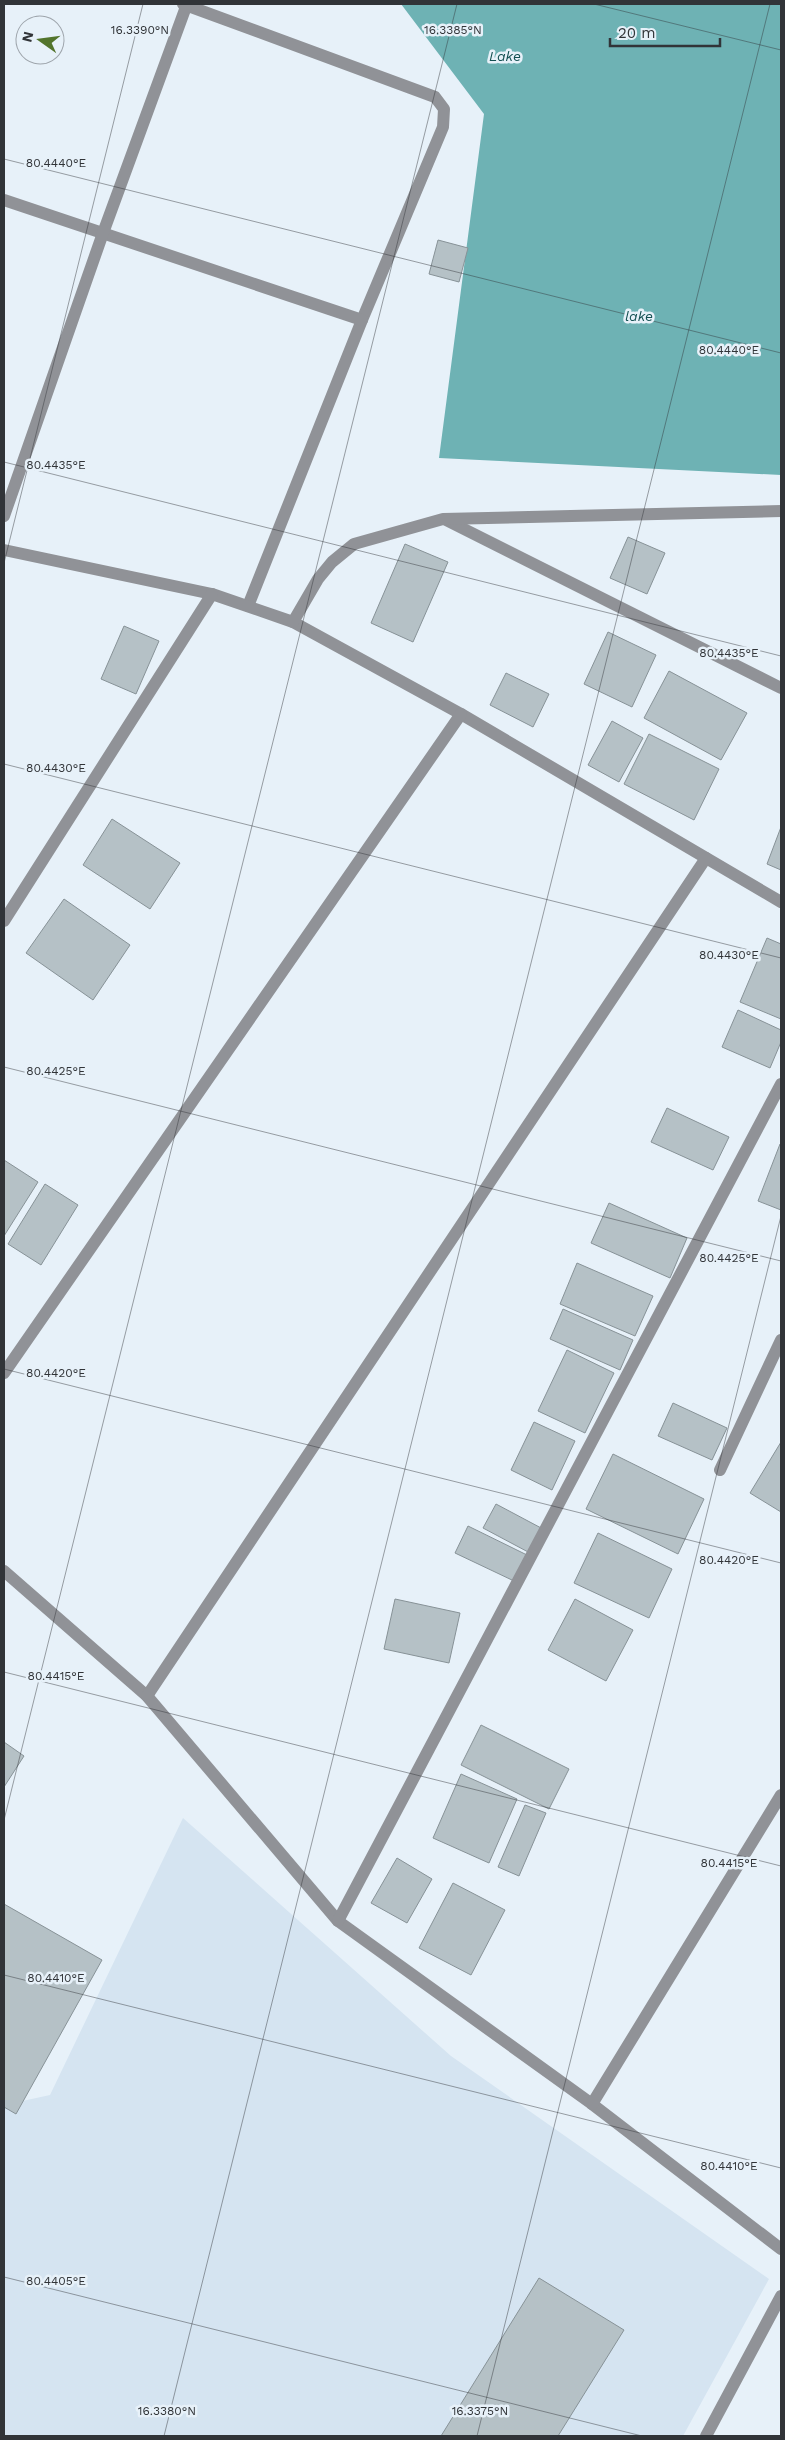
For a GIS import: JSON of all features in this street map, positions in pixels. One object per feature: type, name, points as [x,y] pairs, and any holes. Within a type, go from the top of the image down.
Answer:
[{"type":"street","points":[[4,516],[102,233],[186,4],[435,97],[444,108],[443,127],[362,320],[248,606]]},
{"type":"street","points":[[4,200],[362,320]]},
{"type":"street","points":[[292,622],[318,579],[332,562],[354,544],[444,519],[781,511]]},
{"type":"street","points":[[444,519],[781,688]]},
{"type":"street","points":[[4,550],[212,594],[292,622],[461,714],[781,902]]},
{"type":"street","points":[[4,921],[212,594]]},
{"type":"street","points":[[4,1373],[461,714]]},
{"type":"street","points":[[147,1696],[706,858]]},
{"type":"street","points":[[338,1920],[781,1084]]},
{"type":"street","points":[[720,1470],[781,1340]]},
{"type":"street","points":[[4,1571],[147,1696],[338,1920],[592,2104],[781,2249]]},
{"type":"street","points":[[592,2104],[781,1795]]},
{"type":"street","points":[[706,2436],[781,2296]]},
{"type":"shaded area","points":[[183,1818],[451,2056],[769,2279],[683,2436],[4,2436],[4,2105],[50,2095]]},
{"type":"water","name":"lake","points":[[401,4],[781,4],[781,475],[439,458],[484,114]]},
{"type":"building","points":[[438,240],[468,248],[459,282],[429,274]]},
{"type":"building","points":[[628,537],[665,553],[647,594],[610,578]]},
{"type":"building","points":[[405,544],[448,562],[413,642],[371,623]]},
{"type":"building","points":[[124,626],[159,641],[136,694],[101,679]]},
{"type":"building","points":[[608,632],[656,655],[632,707],[584,684]]},
{"type":"building","points":[[669,671],[747,713],[721,760],[644,718]]},
{"type":"building","points":[[506,673],[549,694],[533,727],[490,705]]},
{"type":"building","points":[[612,721],[643,738],[619,782],[588,765]]},
{"type":"building","points":[[649,734],[719,769],[694,820],[624,784]]},
{"type":"building","points":[[112,819],[180,863],[150,909],[83,865]]},
{"type":"building","points":[[781,827],[781,870],[767,864]]},
{"type":"building","points":[[64,899],[130,945],[93,1000],[26,953]]},
{"type":"building","points":[[767,938],[781,944],[781,1019],[740,1002]]},
{"type":"building","points":[[738,1010],[781,1030],[781,1042],[770,1068],[722,1047]]},
{"type":"building","points":[[667,1108],[729,1137],[713,1170],[651,1142]]},
{"type":"building","points":[[781,1145],[781,1210],[758,1201]]},
{"type":"building","points":[[4,1160],[38,1182],[4,1236]]},
{"type":"building","points":[[45,1184],[78,1205],[41,1265],[8,1244]]},
{"type":"building","points":[[609,1203],[687,1238],[670,1278],[591,1243]]},
{"type":"building","points":[[577,1263],[653,1296],[635,1336],[560,1304]]},
{"type":"building","points":[[563,1309],[633,1340],[620,1370],[550,1339]]},
{"type":"building","points":[[567,1350],[614,1373],[585,1433],[538,1411]]},
{"type":"building","points":[[673,1403],[727,1428],[712,1460],[658,1436]]},
{"type":"building","points":[[534,1422],[575,1441],[552,1490],[511,1470]]},
{"type":"building","points":[[781,1442],[781,1512],[750,1493]]},
{"type":"building","points":[[613,1454],[704,1499],[678,1554],[586,1509]]},
{"type":"building","points":[[496,1504],[543,1529],[530,1553],[483,1528]]},
{"type":"building","points":[[468,1526],[527,1555],[514,1581],[455,1553]]},
{"type":"building","points":[[598,1533],[672,1569],[649,1618],[574,1583]]},
{"type":"building","points":[[395,1599],[460,1613],[449,1663],[384,1649]]},
{"type":"building","points":[[575,1599],[633,1630],[606,1681],[548,1650]]},
{"type":"building","points":[[481,1725],[569,1769],[549,1809],[461,1765]]},
{"type":"building","points":[[4,1742],[24,1756],[4,1787]]},
{"type":"building","points":[[461,1774],[517,1799],[489,1863],[433,1838]]},
{"type":"building","points":[[525,1805],[546,1813],[519,1876],[498,1867]]},
{"type":"building","points":[[397,1858],[432,1879],[407,1923],[371,1903]]},
{"type":"building","points":[[453,1883],[505,1910],[471,1975],[419,1948]]},
{"type":"building","points":[[4,1904],[102,1960],[16,2114],[4,2107]]},
{"type":"building","points":[[539,2278],[624,2330],[558,2436],[441,2436]]},
{"type":"water label","name":"Lake","points":[[505,56]]}]
